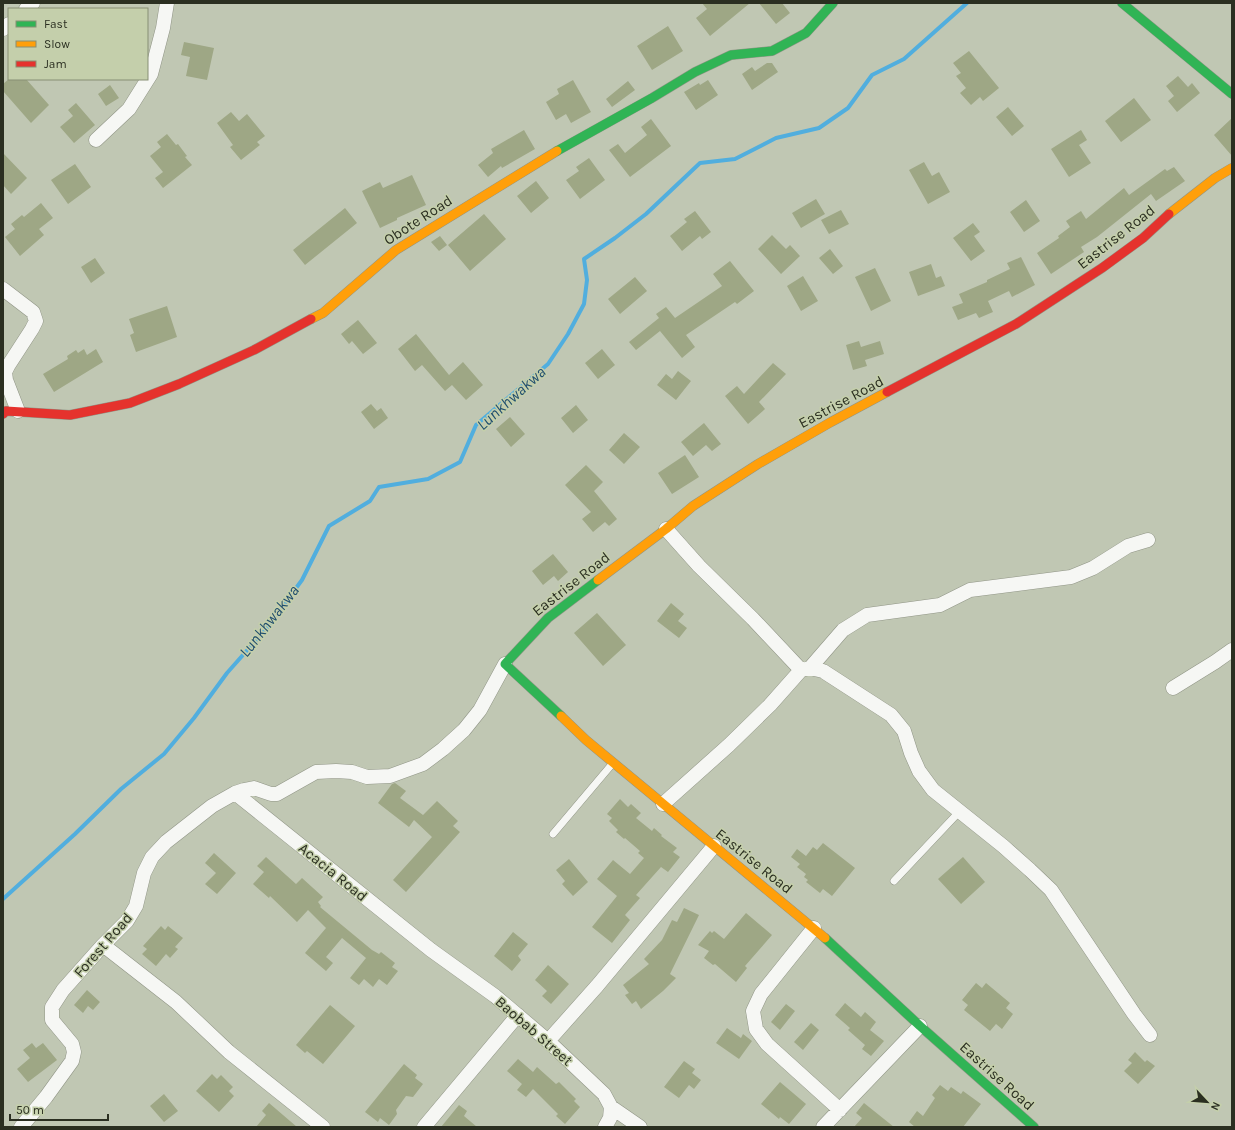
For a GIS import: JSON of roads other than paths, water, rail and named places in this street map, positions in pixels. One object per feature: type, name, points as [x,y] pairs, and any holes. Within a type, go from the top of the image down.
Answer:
[{"type":"street","points":[[148,79],[151,74],[163,28],[167,3]]},
{"type":"street","name":"Obote Road","points":[[3,414],[6,411],[18,411],[70,415],[130,403],[179,384],[254,350],[323,313],[396,250],[542,159],[652,98],[695,72],[731,55],[772,51],[806,34],[833,3]]},
{"type":"street","points":[[1122,3],[1232,94]]},
{"type":"street","points":[[96,140],[129,109],[147,80]]},
{"type":"street","name":"Eastrise Road","points":[[1026,1124],[814,928],[586,740],[505,664],[548,618],[666,529],[693,506],[758,464],[831,422],[902,386],[1016,324],[1108,264],[1143,238],[1170,213],[1215,178],[1232,168]]},
{"type":"street","points":[[3,289],[33,312],[36,321],[5,372],[6,380],[18,411]]},
{"type":"street","points":[[666,529],[699,566],[805,669],[823,671],[891,715],[904,732],[914,759],[932,790],[1008,851],[1051,890],[1134,1014],[1150,1035]]},
{"type":"street","points":[[663,804],[729,745],[843,630],[867,615],[940,604],[970,590],[1071,577],[1093,568],[1128,546],[1148,540]]},
{"type":"street","points":[[1173,688],[1232,650]]},
{"type":"street","name":"Forest Road","points":[[21,1127],[46,1097],[72,1061],[74,1052],[72,1044],[52,1020],[52,1007],[63,990],[103,945],[127,921],[136,906],[144,873],[152,857],[166,842],[207,809],[235,793],[244,790],[254,788],[271,794],[277,794],[316,772],[336,771],[352,772],[367,776],[390,776],[423,764],[443,750],[464,730],[480,710],[505,664]]},
{"type":"street","name":"Acacia Road","points":[[235,793],[431,950]]},
{"type":"street","points":[[548,1041],[597,986],[714,846]]},
{"type":"street","points":[[814,928],[761,994],[753,1011],[756,1029],[767,1044],[840,1110]]},
{"type":"street","points":[[103,945],[176,1002],[229,1052],[323,1127]]},
{"type":"street","name":"Baobab Street","points":[[431,950],[495,996],[548,1041],[604,1094],[611,1107]]},
{"type":"street","points":[[424,1127],[518,1015]]},
{"type":"street","points":[[823,1127],[920,1026]]},
{"type":"street","points":[[605,1127],[610,1118],[611,1107],[640,1127]]},
{"type":"lane","points":[[553,834],[613,763]]},
{"type":"lane","points":[[894,881],[959,812]]},
{"type":"waterway","name":"Lunkhwakwa","points":[[3,899],[75,834],[121,789],[164,754],[194,718],[227,673],[265,630],[302,580],[329,526],[370,501],[379,487],[428,479],[460,462],[476,425],[548,364],[568,334],[584,304],[587,280],[584,259],[615,238],[646,214],[700,163],[735,159],[776,138],[819,128],[848,108],[872,75],[904,59],[967,3]]}]
